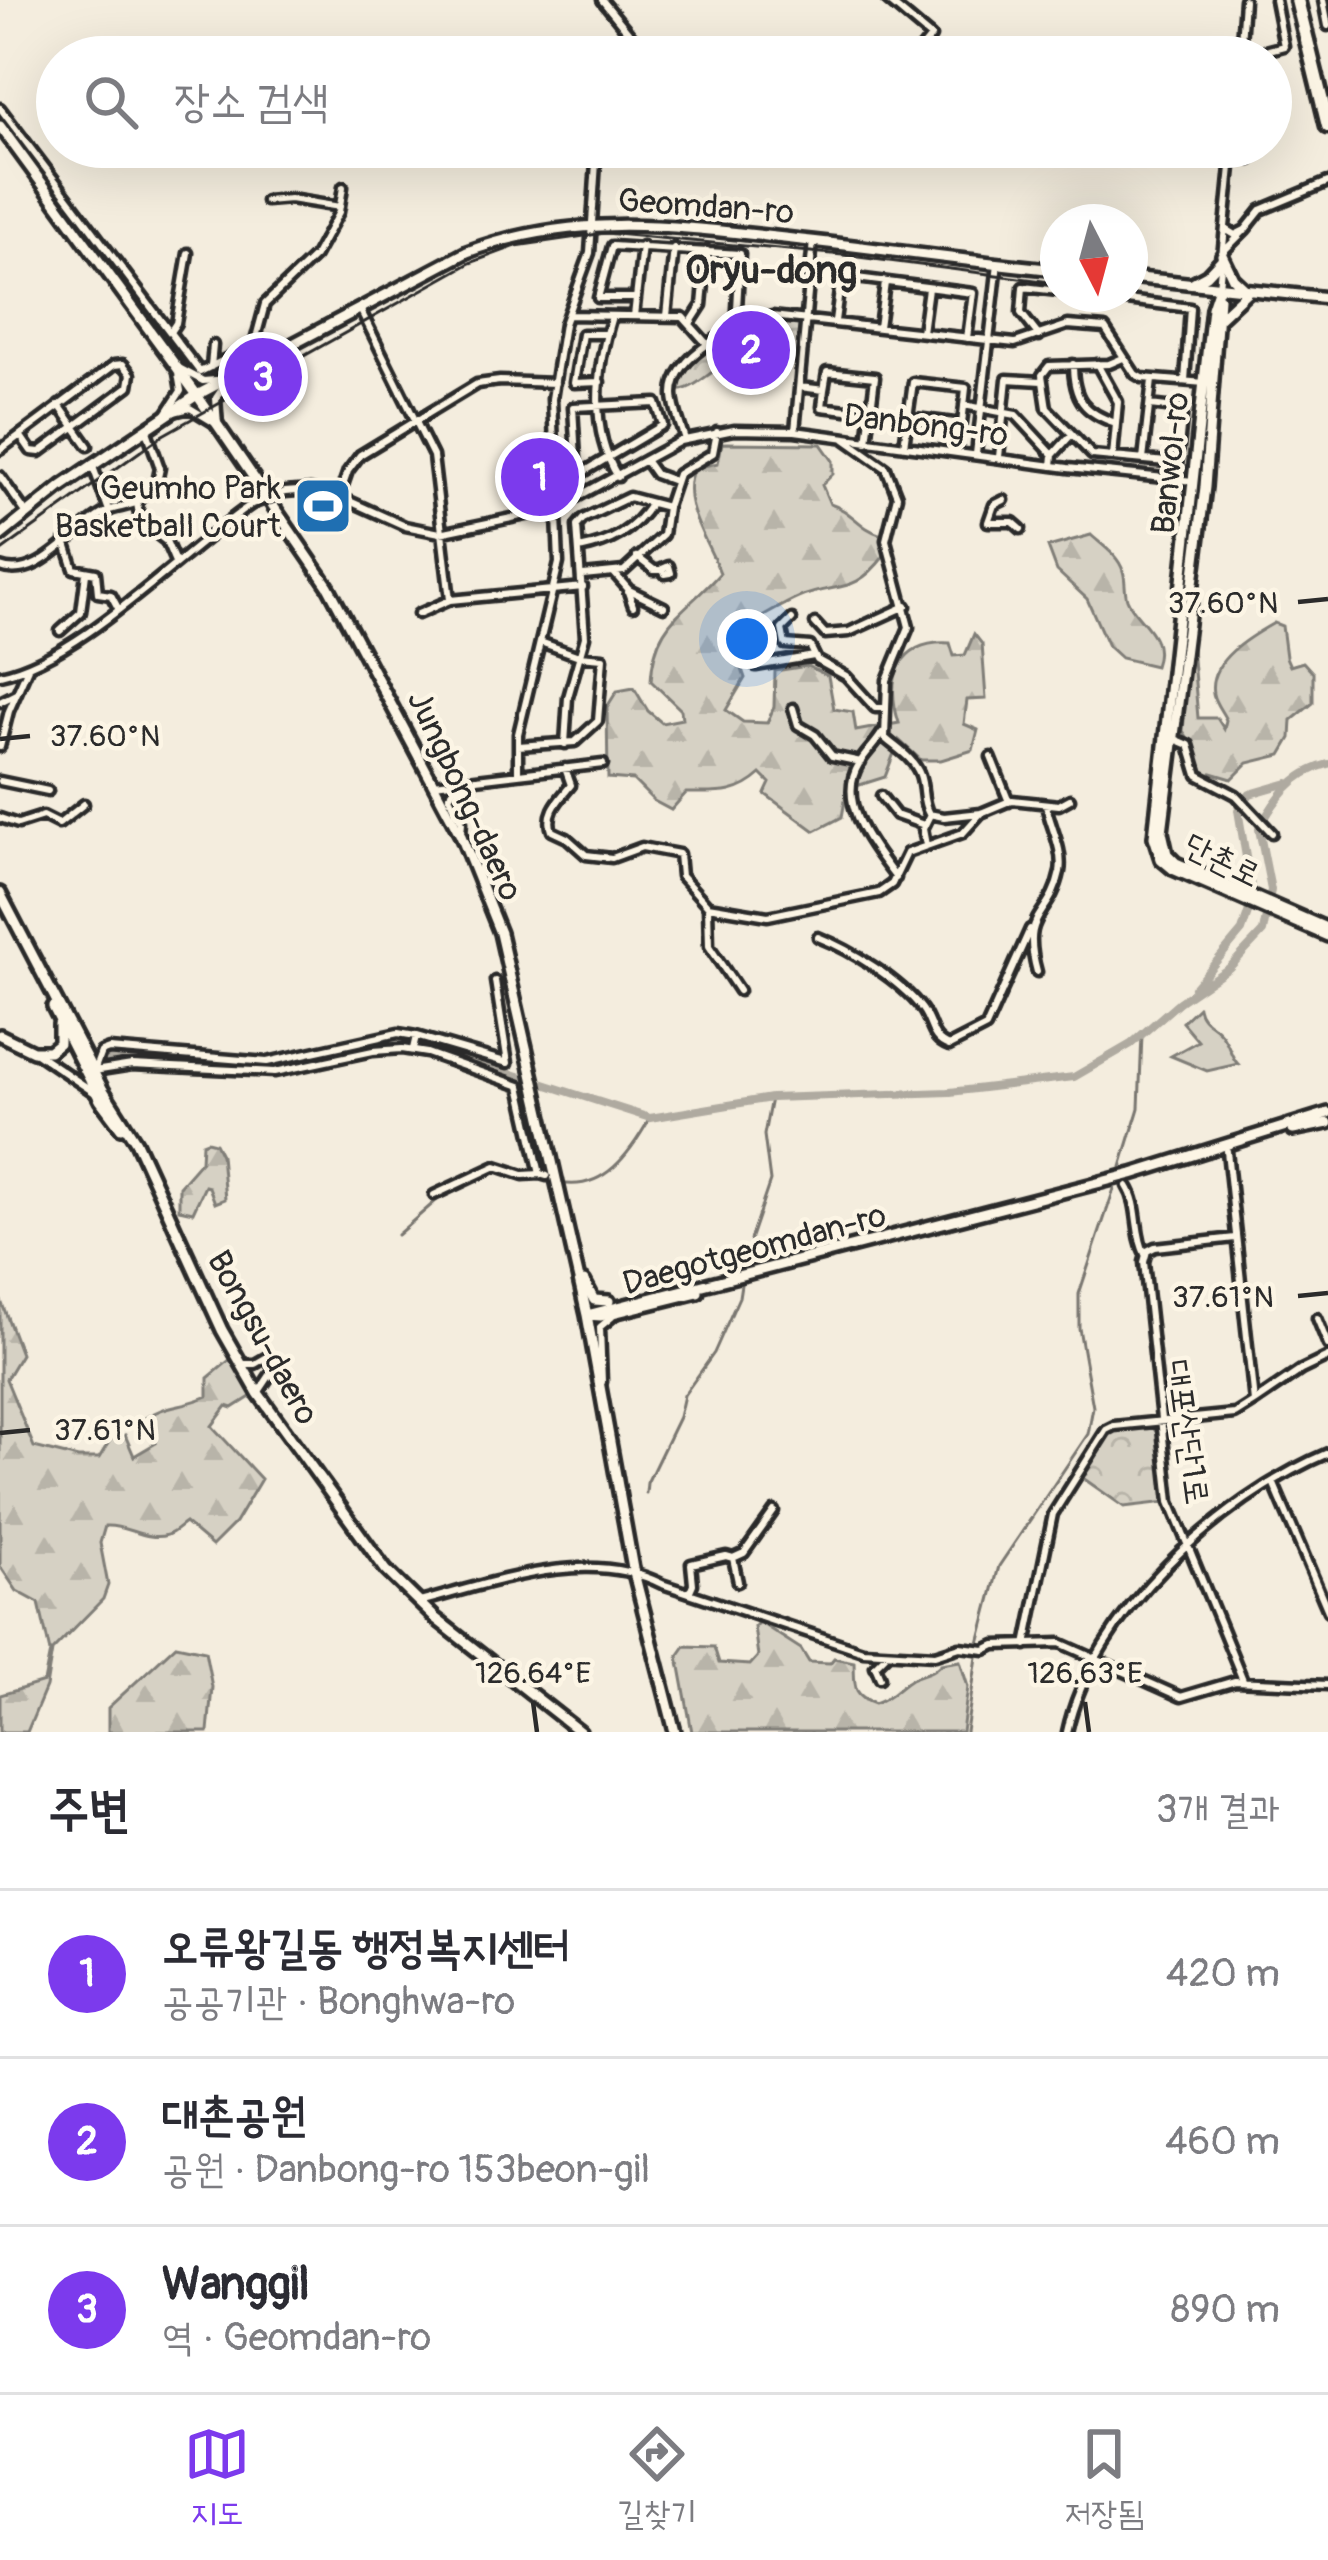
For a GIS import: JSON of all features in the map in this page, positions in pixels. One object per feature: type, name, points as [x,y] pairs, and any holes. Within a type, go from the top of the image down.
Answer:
[{"type":"highway","points":[[1300,0],[1328,100]]},
{"type":"highway","points":[[1300,0],[1328,126]]},
{"type":"main road","name":"Jungbong-daero","points":[[0,126],[197,395],[328,586],[460,836],[500,933],[537,1099],[547,1175],[559,1197],[587,1315],[633,1570],[675,1732]]},
{"type":"main road","name":"Geomdan-ro","points":[[0,536],[92,464],[197,395],[491,243],[537,231],[647,223],[1040,268]]},
{"type":"main road","points":[[1191,283],[1207,275],[1222,255],[1234,278],[1248,290]]},
{"type":"main road","points":[[1148,279],[1328,298]]},
{"type":"main road","name":"Banwol-ro","points":[[1164,856],[1169,738],[1219,287]]},
{"type":"main road","name":"Banwol-ro","points":[[1200,484],[1204,383],[1212,308],[1219,287]]},
{"type":"main road","points":[[1218,319],[1248,290]]},
{"type":"main road","name":"단촌로","points":[[1164,856],[1328,934]]},
{"type":"main road","name":"Bongsu-daero","points":[[0,893],[97,1094]]},
{"type":"main road","name":"Bongsu-daero","points":[[0,905],[58,1018],[120,1116],[258,1393],[386,1570],[418,1602],[580,1732]]},
{"type":"main road","points":[[1289,915],[1328,917]]},
{"type":"main road","points":[[0,1035],[33,1051],[55,1048],[60,1035],[58,1018]]},
{"type":"main road","points":[[97,1094],[120,1116]]},
{"type":"main road","points":[[97,1094],[149,1173]]},
{"type":"main road","name":"Daegotgeomdan-ro","points":[[587,1315],[1227,1151],[1328,1115]]},
{"type":"main road","name":"Daegotgeomdan-ro","points":[[761,1273],[1132,1174],[1328,1115]]},
{"type":"main road","points":[[573,1253],[594,1300],[637,1304]]},
{"type":"street","points":[[602,0],[631,36]]},
{"type":"street","points":[[887,0],[929,36]]},
{"type":"street","points":[[1241,36],[1244,0]]},
{"type":"street","points":[[1275,0],[1283,36]]},
{"type":"street","points":[[1323,0],[1328,26]]},
{"type":"street","points":[[0,108],[36,155]]},
{"type":"street","points":[[46,168],[197,370],[254,345],[265,304],[315,256],[340,207],[344,187]]},
{"type":"street","points":[[518,774],[522,714],[559,563],[555,383],[566,315],[588,265],[596,168]]},
{"type":"street","name":"Banwol-ro","points":[[1219,287],[1231,168]]},
{"type":"street","points":[[1222,255],[1262,210],[1328,182]]},
{"type":"street","points":[[266,201],[340,207]]},
{"type":"street","points":[[1225,229],[1235,235],[1245,230]]},
{"type":"street","points":[[796,431],[813,241]]},
{"type":"street","points":[[636,298],[598,298],[612,246],[740,254],[736,327]]},
{"type":"street","points":[[634,316],[642,246]]},
{"type":"street","points":[[667,316],[674,248]]},
{"type":"street","points":[[690,323],[702,305],[707,251]]},
{"type":"street","points":[[170,332],[176,322],[188,253]]},
{"type":"street","points":[[976,454],[998,263]]},
{"type":"street","points":[[835,321],[841,276],[928,287],[973,293],[967,338]]},
{"type":"street","points":[[879,327],[885,282]]},
{"type":"street","points":[[922,332],[928,287]]},
{"type":"street","points":[[1039,336],[1022,313],[1023,287],[1040,289]]},
{"type":"street","points":[[1148,303],[1190,308],[1185,381]]},
{"type":"street","points":[[361,311],[434,456],[450,600]]},
{"type":"street","points":[[566,315],[683,317],[708,345]]},
{"type":"street","points":[[612,316],[600,382],[601,446],[618,477]]},
{"type":"street","points":[[686,440],[674,385],[690,361],[736,327],[772,316],[1015,343],[1068,325],[1105,328],[1135,374],[1204,383]]},
{"type":"street","points":[[600,382],[574,383],[582,334],[606,334]]},
{"type":"street","points":[[211,367],[213,345]]},
{"type":"street","points":[[1124,357],[1109,364],[1049,366],[1042,382],[1047,408],[1092,455],[1178,464]]},
{"type":"street","points":[[0,450],[59,405],[114,365],[123,364],[128,370],[133,380],[129,386],[37,452],[20,435]]},
{"type":"street","points":[[1073,364],[1073,383],[1081,404],[1092,415],[1116,423]]},
{"type":"street","points":[[1096,364],[1118,401],[1113,457]]},
{"type":"street","points":[[177,368],[203,381],[229,379]]},
{"type":"street","points":[[166,415],[181,391],[177,368]]},
{"type":"street","points":[[867,442],[871,413],[875,377],[827,372],[822,407],[871,413]]},
{"type":"street","points":[[218,425],[216,398],[229,379]]},
{"type":"street","points":[[1143,460],[1152,379]]},
{"type":"street","points":[[339,497],[354,460],[477,384],[500,380],[555,383]]},
{"type":"street","points":[[999,457],[1006,380],[1042,382]]},
{"type":"street","points":[[904,446],[908,417],[913,382],[967,388],[962,424],[908,417]]},
{"type":"street","points":[[800,387],[824,390]]},
{"type":"street","points":[[656,403],[663,424],[577,476],[573,407],[600,405],[656,403]]},
{"type":"street","points":[[59,405],[88,446]]},
{"type":"street","points":[[964,405],[1016,415],[1053,454]]},
{"type":"street","points":[[1150,405],[1183,410],[1176,477]]},
{"type":"street","points":[[166,415],[190,408],[218,425]]},
{"type":"street","points":[[146,428],[160,472],[137,503],[140,521],[166,541],[176,562]]},
{"type":"street","name":"Danbong-ro","points":[[0,675],[28,668],[71,644],[251,504],[285,492],[311,490],[339,497],[405,526],[440,533],[556,509],[686,440],[717,432],[796,431],[1052,466],[1176,477],[1200,484]]},
{"type":"street","points":[[583,575],[626,569],[665,533],[674,481],[681,469],[713,453],[717,432]]},
{"type":"street","points":[[1052,466],[1053,454],[1071,435]]},
{"type":"street","points":[[844,439],[886,468],[891,477],[896,502],[886,540],[909,627],[887,680],[885,724],[887,740],[920,773],[922,800],[930,815]]},
{"type":"street","points":[[645,460],[655,474],[674,481]]},
{"type":"street","points":[[92,464],[109,511]]},
{"type":"street","points":[[0,476],[27,514]]},
{"type":"street","points":[[565,744],[568,697],[585,637],[577,526],[629,496],[667,507]]},
{"type":"street","points":[[1004,500],[994,506],[988,522],[1013,522],[1021,529]]},
{"type":"street","points":[[0,567],[15,571],[34,566],[109,511],[137,503]]},
{"type":"street","points":[[579,549],[625,532],[651,503]]},
{"type":"street","points":[[65,541],[74,569],[96,573],[98,593],[111,595],[118,608]]},
{"type":"street","points":[[638,556],[654,570],[662,570]]},
{"type":"street","points":[[60,631],[81,613],[86,572]]},
{"type":"street","points":[[614,573],[633,606]]},
{"type":"street","points":[[418,614],[450,600],[583,587]]},
{"type":"street","points":[[627,589],[664,607]]},
{"type":"street","points":[[815,623],[825,634],[849,632],[906,606]]},
{"type":"street","points":[[81,613],[92,627]]},
{"type":"street","points":[[792,619],[782,629],[785,644],[810,646],[814,656],[846,676],[875,708],[886,707]]},
{"type":"street","points":[[749,637],[744,650],[756,666],[814,656]]},
{"type":"street","points":[[518,746],[580,740],[598,721],[604,660],[543,643]]},
{"type":"street","points":[[0,747],[28,668]]},
{"type":"street","points":[[0,702],[16,694]]},
{"type":"street","points":[[794,708],[798,725],[815,735],[832,756],[861,762]]},
{"type":"street","points":[[885,724],[854,775],[852,804],[865,835],[896,878]]},
{"type":"street","points":[[1169,738],[1189,745],[1199,777],[1236,795],[1269,830]]},
{"type":"street","points":[[991,757],[1009,802]]},
{"type":"street","points":[[434,784],[603,764]]},
{"type":"street","points":[[565,768],[571,785],[556,802],[552,832],[586,855],[612,858],[642,847],[676,852],[681,858],[681,876],[707,906],[709,946],[739,991]]},
{"type":"street","points":[[460,836],[462,822],[449,796],[461,780]]},
{"type":"street","points":[[0,781],[48,791]]},
{"type":"street","points":[[881,796],[896,815],[924,825]]},
{"type":"street","points":[[930,815],[981,813],[1009,802],[1059,805],[1070,799]]},
{"type":"street","points":[[0,818],[18,824],[43,816],[59,824],[84,804]]},
{"type":"street","points":[[818,937],[881,971],[921,1007],[935,1039],[949,1046],[986,1028],[1060,865],[1046,805]]},
{"type":"street","points":[[707,906],[768,916],[882,892],[896,878],[906,854],[963,833],[981,813]]},
{"type":"street","points":[[926,846],[924,825],[930,815]]},
{"type":"street","points":[[1030,929],[1037,972]]},
{"type":"street","points":[[434,1195],[496,1166],[523,1175],[547,1175],[520,1086],[413,1049],[373,1051],[275,1072],[132,1065],[94,1071],[100,1052],[109,1049],[267,1062],[380,1035],[416,1036],[508,1063],[495,981]]},
{"type":"street","points":[[413,1049],[416,1036]]},
{"type":"street","points":[[33,1051],[97,1094]]},
{"type":"street","points":[[1227,1151],[1254,1402]]},
{"type":"street","name":"대포산단1로","points":[[1127,1186],[1135,1200],[1140,1246],[1146,1252],[1169,1498],[1243,1680]]},
{"type":"street","points":[[1146,1252],[1160,1246],[1235,1238]]},
{"type":"street","points":[[602,1391],[600,1327],[637,1304]]},
{"type":"street","points":[[1317,1318],[1328,1345]]},
{"type":"street","points":[[1026,1645],[1053,1514],[1112,1427],[1238,1413],[1328,1357]]},
{"type":"street","points":[[241,1364],[267,1358],[274,1369],[258,1393]]},
{"type":"street","points":[[1067,1732],[1077,1694],[1095,1658],[1147,1588],[1187,1546],[1273,1481],[1328,1453]]},
{"type":"street","points":[[1273,1481],[1328,1611]]},
{"type":"street","points":[[688,1593],[693,1584],[692,1563],[744,1553],[774,1511]]},
{"type":"street","points":[[733,1558],[738,1582]]},
{"type":"street","points":[[418,1602],[551,1570],[633,1570],[863,1651],[935,1655],[994,1645],[1060,1643],[1181,1697],[1243,1680],[1328,1685]]},
{"type":"street","points":[[1030,1624],[1034,1635],[1046,1643]]},
{"type":"street","points":[[880,1678],[874,1666],[890,1654]]},
{"type":"green space","points":[[801,321],[797,362],[735,362],[675,391],[683,372],[709,345],[744,330]]},
{"type":"green space","points":[[722,443],[821,444],[833,461],[833,474],[822,485],[830,504],[882,535],[884,556],[853,583],[798,598],[736,630],[733,643],[745,678],[726,710],[743,722],[767,723],[774,707],[775,671],[807,666],[828,676],[834,709],[853,712],[856,731],[899,723],[895,678],[907,655],[932,644],[950,643],[954,656],[965,655],[974,634],[982,644],[986,699],[967,700],[964,724],[978,730],[973,750],[941,760],[921,760],[899,740],[885,777],[847,789],[842,817],[815,831],[765,794],[770,783],[761,774],[735,790],[686,793],[671,810],[633,780],[608,778],[607,707],[617,691],[634,688],[662,723],[682,719],[681,710],[651,681],[653,661],[673,620],[720,573],[696,521],[690,481],[694,468],[718,463]]},
{"type":"green space","points":[[1091,535],[1121,566],[1127,599],[1154,636],[1155,666],[1121,658],[1108,646],[1087,599],[1057,571],[1048,547]]},
{"type":"green space","points":[[1274,623],[1282,626],[1290,666],[1303,662],[1313,673],[1313,703],[1292,720],[1291,738],[1281,755],[1248,763],[1232,779],[1212,773],[1208,780],[1183,731],[1191,636],[1198,718],[1217,718],[1224,729],[1226,720],[1213,694],[1217,671],[1233,651]]},
{"type":"green space","points":[[1198,1007],[1202,1017],[1221,1033],[1238,1064],[1207,1071],[1171,1056],[1198,1041],[1182,1022]]},
{"type":"green space","points":[[202,1143],[215,1143],[221,1155],[225,1199],[215,1203],[205,1186],[193,1212],[179,1209],[179,1186],[201,1161]]},
{"type":"green space","points":[[0,1298],[21,1354],[6,1379],[34,1447],[99,1458],[112,1437],[125,1435],[134,1456],[156,1443],[142,1420],[208,1396],[208,1378],[232,1358],[252,1396],[233,1408],[227,1406],[212,1426],[261,1479],[235,1523],[212,1546],[185,1523],[159,1537],[105,1526],[100,1543],[108,1585],[103,1599],[52,1651],[46,1687],[27,1732],[0,1732],[0,1695],[44,1682],[50,1652],[39,1603],[17,1591],[0,1566]]},
{"type":"green space","points":[[1152,1426],[1160,1437],[1167,1502],[1124,1507],[1080,1476],[1108,1432]]},
{"type":"green space","points":[[759,1622],[801,1649],[809,1662],[830,1663],[834,1658],[854,1662],[858,1692],[875,1703],[941,1664],[960,1661],[968,1687],[962,1732],[692,1732],[678,1656],[685,1646],[714,1647],[719,1663],[750,1665],[758,1656],[754,1627]]},
{"type":"green space","points":[[176,1645],[205,1651],[212,1687],[208,1732],[108,1732],[108,1708]]},
{"type":"waterway","points":[[108,1059],[268,1067],[383,1041],[419,1044],[650,1118],[771,1098],[950,1092],[1074,1077],[1131,1044],[1179,1002],[1229,968],[1263,932],[1271,890],[1259,829],[1286,789],[1328,764]]},
{"type":"waterway","points":[[1194,988],[1242,931],[1253,898],[1238,810],[1250,794],[1288,783]]},
{"type":"waterway","points":[[1121,1167],[1139,1108],[1142,1035]]},
{"type":"waterway","points":[[750,1240],[770,1181],[764,1135],[771,1098]]},
{"type":"waterway","points":[[560,1183],[576,1184],[603,1175],[625,1156],[650,1118]]},
{"type":"waterway","points":[[508,1173],[551,1181]]},
{"type":"waterway","points":[[966,1732],[979,1643],[999,1566],[1088,1434],[1093,1407],[1079,1328],[1079,1294],[1114,1189]]},
{"type":"waterway","points":[[397,1235],[445,1193]]},
{"type":"waterway","points":[[744,1269],[747,1253]]},
{"type":"waterway","points":[[646,1493],[684,1395],[714,1353],[739,1297],[742,1278]]},
{"type":"tram line","points":[[0,552],[163,435],[470,263],[516,246],[605,233],[843,255],[1040,281]]},
{"type":"place","name":"대촌공원","points":[[751,350]]},
{"type":"place","name":"Wanggil","points":[[263,377]]},
{"type":"place","name":"오류왕길동 행정복지센터","points":[[540,477]]},
{"type":"place","name":"Geumho Park Basketball Court","points":[[323,506]]},
{"type":"district","name":"Oryu-dong","points":[[771,269]]}]
